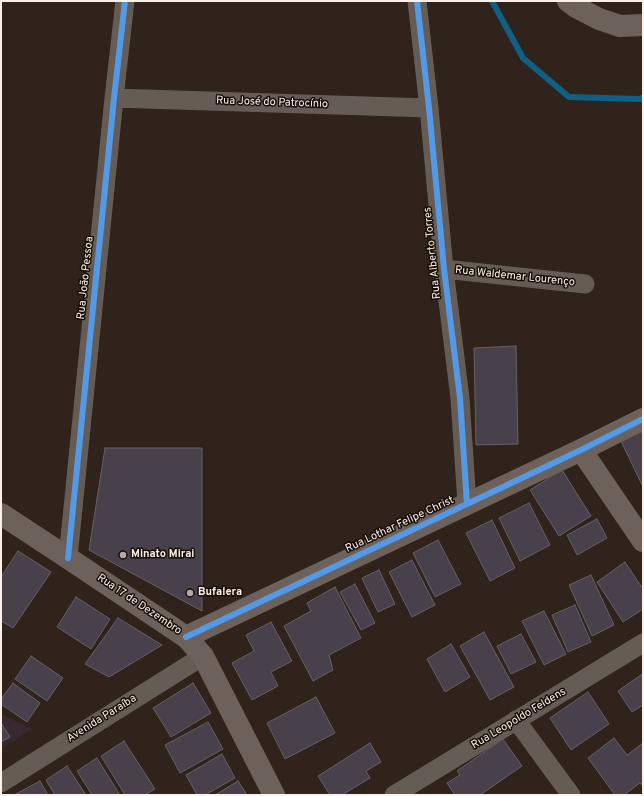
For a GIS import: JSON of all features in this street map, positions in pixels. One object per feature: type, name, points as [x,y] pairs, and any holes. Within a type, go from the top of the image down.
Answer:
[{"type":"street","name":"Rua João Pessoa","points":[[68,558],[125,1]]},
{"type":"street","name":"Rua Alberto Torres","points":[[417,1],[429,108],[444,269],[460,398],[467,504]]},
{"type":"street","points":[[568,1],[576,7],[600,19],[620,26],[643,25]]},
{"type":"street","name":"Rua José do Patrocínio","points":[[114,98],[429,108]]},
{"type":"street","name":"Rua Waldemar Lourenço","points":[[444,269],[585,284]]},
{"type":"street","name":"Rua Lothar Felipe Christ","points":[[186,637],[581,450],[643,419]]},
{"type":"street","points":[[581,450],[643,541]]},
{"type":"street","name":"Rua 17 de Dezembro","points":[[1,514],[186,637],[203,656],[274,795]]},
{"type":"street","name":"Rua Leopoldo Feldens","points":[[394,795],[643,643]]},
{"type":"street","name":"Avenida Paraíba","points":[[1,783],[203,656]]},
{"type":"street","points":[[516,720],[571,795]]},
{"type":"shaded area","points":[[1,714],[32,729],[1,749]]},
{"type":"building","points":[[516,346],[518,444],[476,445],[474,348]]},
{"type":"building","points":[[643,431],[643,487],[621,441]]},
{"type":"building","points":[[105,448],[202,448],[202,611],[89,550]]},
{"type":"building","points":[[562,470],[591,516],[559,536],[530,490]]},
{"type":"building","points":[[529,503],[550,545],[520,561],[499,518]]},
{"type":"building","points":[[597,519],[607,538],[577,555],[567,535]]},
{"type":"building","points":[[492,520],[515,568],[490,581],[466,533]]},
{"type":"building","points":[[438,540],[461,584],[435,597],[413,553]]},
{"type":"building","points":[[18,551],[51,572],[13,628],[1,621],[1,577]]},
{"type":"building","points":[[412,560],[435,605],[412,617],[389,572]]},
{"type":"building","points":[[625,562],[643,589],[643,609],[623,622],[597,582]]},
{"type":"building","points":[[379,570],[395,604],[378,612],[362,578]]},
{"type":"building","points":[[591,575],[614,625],[592,636],[569,585]]},
{"type":"building","points":[[355,584],[375,623],[361,630],[340,592]]},
{"type":"building","points":[[335,587],[361,638],[329,655],[333,670],[313,681],[284,626],[311,611],[307,603]]},
{"type":"building","points":[[76,597],[110,619],[91,649],[57,627]]},
{"type":"building","points":[[575,605],[591,642],[568,652],[552,615]]},
{"type":"building","points":[[544,611],[566,654],[544,665],[522,621]]},
{"type":"building","points":[[118,618],[162,645],[109,677],[85,664]]},
{"type":"building","points":[[271,622],[292,661],[271,672],[278,686],[252,700],[232,663],[254,651],[246,635]]},
{"type":"building","points":[[484,632],[514,687],[490,700],[460,646]]},
{"type":"building","points":[[521,634],[536,662],[511,674],[497,646]]},
{"type":"building","points":[[451,644],[470,677],[445,692],[427,659]]},
{"type":"building","points":[[31,656],[63,678],[47,701],[15,679]]},
{"type":"building","points":[[641,675],[643,678],[643,705],[632,712],[618,691]]},
{"type":"building","points":[[13,683],[40,703],[27,722],[1,704],[1,699]]},
{"type":"building","points":[[193,683],[211,713],[171,737],[153,708]]},
{"type":"building","points":[[588,692],[609,724],[571,750],[550,718]]},
{"type":"building","points":[[316,697],[335,733],[285,759],[267,723]]},
{"type":"building","points":[[208,722],[223,749],[180,773],[165,745]]},
{"type":"building","points":[[1,723],[10,737],[1,742]]},
{"type":"building","points":[[614,738],[627,755],[643,743],[643,786],[640,783],[624,795],[615,795],[588,758]]},
{"type":"building","points":[[503,739],[522,766],[480,795],[455,795],[447,783],[460,775],[457,771]]},
{"type":"building","points":[[124,741],[155,789],[145,795],[125,795],[101,756]]},
{"type":"building","points":[[370,743],[381,762],[366,771],[370,778],[342,795],[330,795],[318,776]]},
{"type":"building","points":[[222,754],[235,778],[205,795],[197,795],[186,775]]},
{"type":"building","points":[[97,758],[120,795],[92,795],[77,771]]},
{"type":"building","points":[[67,766],[86,795],[55,795],[46,780]]},
{"type":"building","points":[[40,781],[48,795],[14,795]]},
{"type":"building","points":[[238,781],[247,795],[215,795]]},
{"type":"waterway","points":[[492,1],[523,58],[569,97],[641,99],[643,97]]},
{"type":"cycle path","points":[[68,558],[125,1]]},
{"type":"cycle path","points":[[417,1],[429,108],[444,269],[460,398],[467,504]]},
{"type":"cycle path","points":[[186,637],[581,450],[643,419]]},
{"type":"place","name":"Minato Mirai","points":[[123,555]]},
{"type":"place","name":"Bufalera","points":[[190,593]]}]
